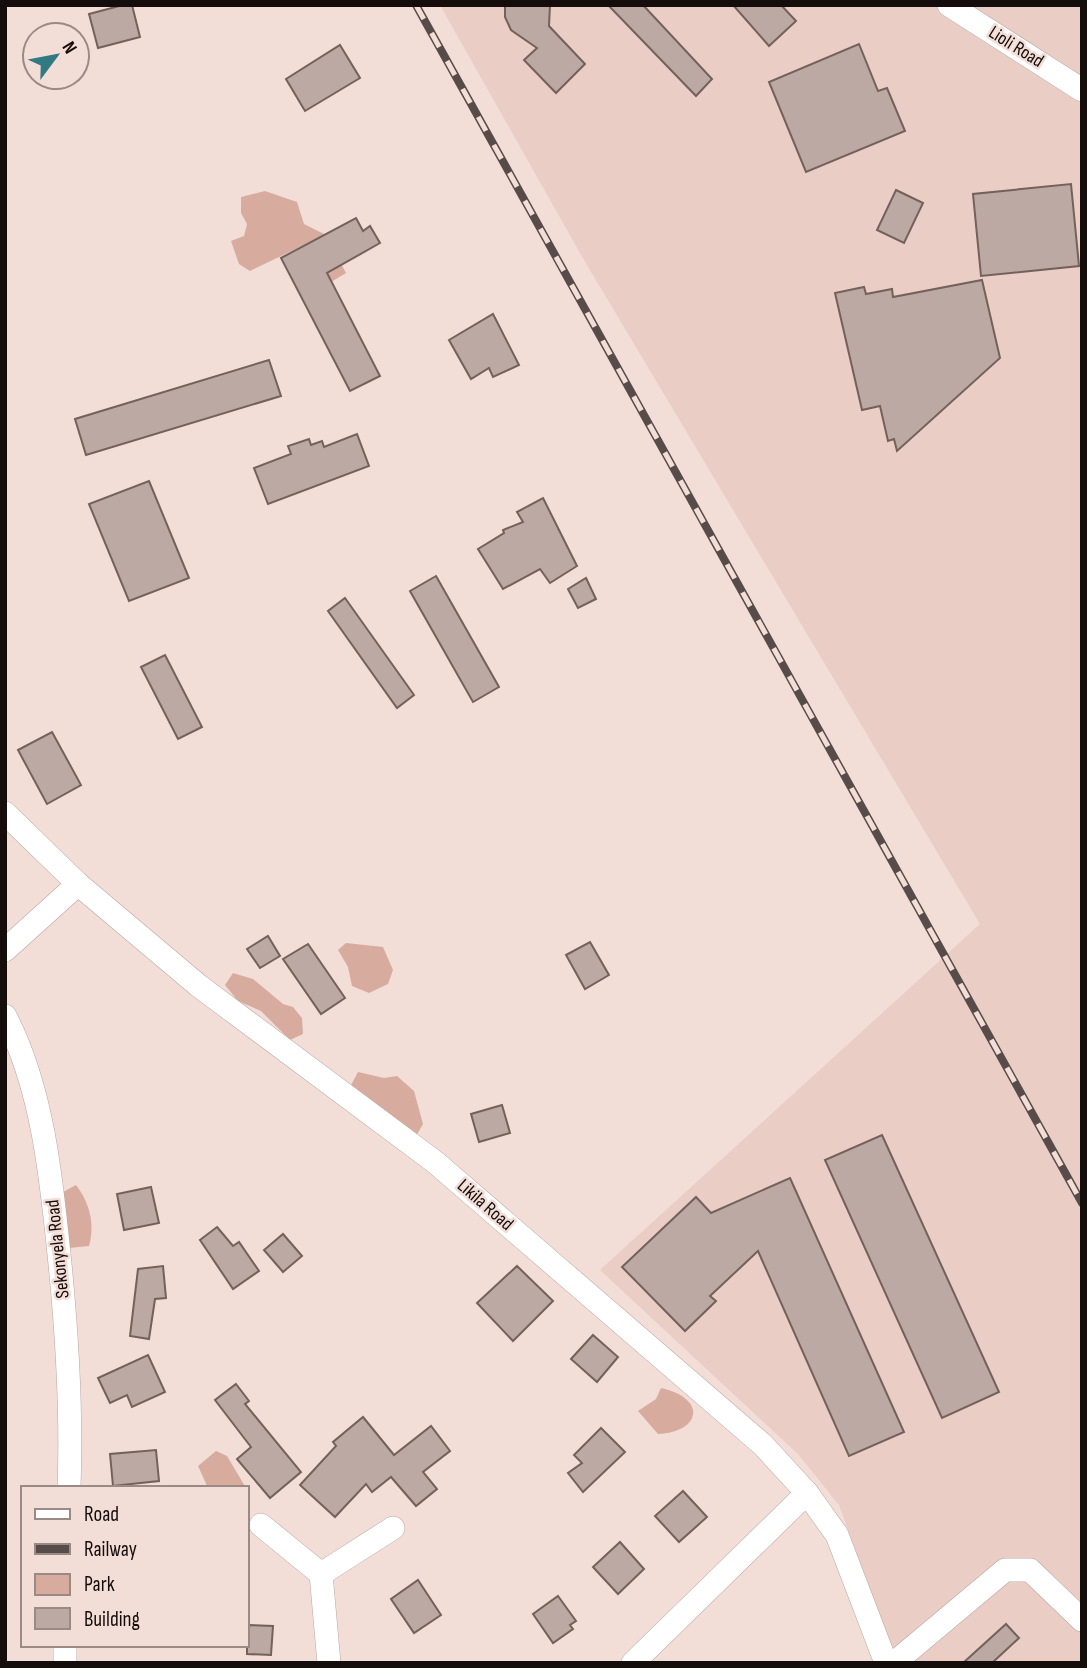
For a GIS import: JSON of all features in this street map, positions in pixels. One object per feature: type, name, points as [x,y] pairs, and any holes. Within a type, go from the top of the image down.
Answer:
[{"type":"street","name":"Lioli Road","points":[[949,5],[1082,90]]},
{"type":"street","name":"Likila Road","points":[[5,813],[78,884],[199,986],[435,1162],[762,1445],[807,1493],[837,1535],[886,1663]]},
{"type":"street","points":[[5,950],[78,884]]},
{"type":"street","name":"Sekonyela Road","points":[[5,1016],[28,1075],[52,1196],[66,1322],[72,1428],[69,1486]]},
{"type":"street","points":[[633,1663],[807,1493]]},
{"type":"street","points":[[261,1525],[321,1574],[329,1663]]},
{"type":"street","points":[[321,1574],[393,1528]]},
{"type":"street","points":[[894,1663],[1005,1570],[1030,1570],[1082,1620]]},
{"type":"shaded area","points":[[440,5],[1082,5],[1082,1663],[897,1663],[839,1505],[798,1454],[600,1270],[980,924],[584,260]]},
{"type":"green space","points":[[265,191],[297,202],[304,224],[326,235],[346,273],[331,282],[310,242],[250,271],[239,264],[231,241],[244,236],[247,224],[241,213],[241,197]]},
{"type":"green space","points":[[346,943],[383,947],[393,970],[388,984],[369,993],[352,986],[348,967],[338,950]]},
{"type":"green space","points":[[233,973],[253,979],[283,1004],[293,1007],[302,1018],[303,1034],[290,1040],[261,1011],[238,1001],[225,985]]},
{"type":"green space","points":[[358,1072],[384,1078],[397,1076],[414,1091],[423,1124],[415,1138],[349,1089]]},
{"type":"green space","points":[[76,1185],[90,1214],[91,1238],[89,1246],[69,1248],[63,1192]]},
{"type":"green space","points":[[661,1388],[686,1399],[692,1406],[693,1414],[684,1427],[658,1434],[638,1411],[656,1399]]},
{"type":"green space","points":[[216,1451],[227,1456],[245,1486],[207,1486],[198,1466]]},
{"type":"building","points":[[132,5],[140,37],[98,48],[89,14]]},
{"type":"building","points":[[505,5],[550,5],[549,26],[585,64],[556,93],[524,60],[537,48],[511,30],[505,17]]},
{"type":"building","points":[[608,5],[643,5],[712,79],[696,96]]},
{"type":"building","points":[[733,5],[781,5],[796,21],[769,46]]},
{"type":"building","points":[[859,44],[878,91],[887,88],[905,131],[806,172],[769,82]]},
{"type":"building","points":[[340,45],[360,78],[305,111],[286,79]]},
{"type":"building","points":[[1071,184],[1079,266],[981,276],[973,194]]},
{"type":"building","points":[[896,190],[923,203],[904,243],[877,230]]},
{"type":"building","points":[[356,218],[363,231],[370,226],[380,243],[327,273],[380,376],[350,391],[281,258]]},
{"type":"building","points":[[982,280],[1000,358],[897,451],[894,439],[888,441],[880,406],[862,410],[835,293],[864,287],[866,294],[892,289],[893,297]]},
{"type":"building","points":[[493,314],[519,365],[493,377],[489,368],[471,379],[449,340]]},
{"type":"building","points":[[269,360],[281,396],[86,455],[75,419]]},
{"type":"building","points":[[357,434],[369,466],[268,504],[254,468],[291,454],[288,446],[309,439],[311,445],[322,441],[324,447]]},
{"type":"building","points":[[149,481],[189,578],[129,601],[89,504]]},
{"type":"building","points":[[543,498],[577,566],[550,583],[540,569],[503,589],[478,549],[504,533],[503,530],[523,522],[517,512]]},
{"type":"building","points":[[436,576],[499,687],[473,702],[410,591]]},
{"type":"building","points":[[586,578],[596,599],[578,608],[568,589]]},
{"type":"building","points":[[345,598],[414,695],[397,708],[328,611]]},
{"type":"building","points":[[165,655],[202,727],[178,739],[141,667]]},
{"type":"building","points":[[52,732],[81,785],[47,804],[18,750]]},
{"type":"building","points":[[268,936],[280,956],[260,968],[247,949]]},
{"type":"building","points":[[590,942],[609,975],[585,989],[566,955]]},
{"type":"building","points":[[308,944],[345,998],[321,1014],[283,959]]},
{"type":"building","points":[[502,1105],[510,1133],[479,1142],[471,1114]]},
{"type":"building","points":[[882,1135],[999,1392],[942,1418],[825,1160]]},
{"type":"building","points":[[790,1178],[904,1432],[849,1456],[758,1251],[710,1296],[716,1301],[685,1331],[622,1267],[696,1197],[711,1213]]},
{"type":"building","points":[[151,1187],[159,1223],[124,1230],[117,1194]]},
{"type":"building","points":[[217,1227],[233,1246],[239,1242],[259,1271],[233,1289],[200,1240]]},
{"type":"building","points":[[283,1234],[302,1256],[283,1272],[264,1250]]},
{"type":"building","points":[[163,1266],[166,1298],[155,1299],[149,1339],[130,1336],[138,1269]]},
{"type":"building","points":[[517,1266],[553,1301],[513,1341],[477,1303]]},
{"type":"building","points":[[593,1335],[618,1357],[597,1382],[571,1359]]},
{"type":"building","points":[[148,1355],[165,1392],[132,1407],[127,1395],[110,1403],[98,1378]]},
{"type":"building","points":[[236,1384],[249,1401],[245,1404],[301,1472],[270,1498],[237,1459],[251,1447],[215,1400]]},
{"type":"building","points":[[363,1417],[394,1455],[431,1426],[450,1451],[423,1472],[437,1489],[416,1506],[391,1477],[372,1492],[366,1484],[335,1517],[300,1485],[336,1446],[333,1442]]},
{"type":"building","points":[[601,1428],[625,1452],[583,1492],[568,1473],[582,1463],[574,1455]]},
{"type":"building","points":[[156,1450],[159,1481],[113,1486],[110,1454]]},
{"type":"building","points":[[683,1491],[707,1517],[679,1542],[655,1516]]},
{"type":"building","points":[[620,1542],[644,1569],[618,1594],[593,1567]]},
{"type":"building","points":[[418,1580],[441,1615],[414,1633],[391,1599]]},
{"type":"building","points":[[558,1596],[576,1621],[570,1625],[573,1629],[553,1643],[533,1614]]},
{"type":"building","points":[[1006,1624],[1019,1638],[992,1663],[963,1663]]},
{"type":"building","points":[[248,1625],[273,1626],[271,1655],[247,1654]]},
{"type":"railway","points":[[416,5],[1082,1203]]}]
